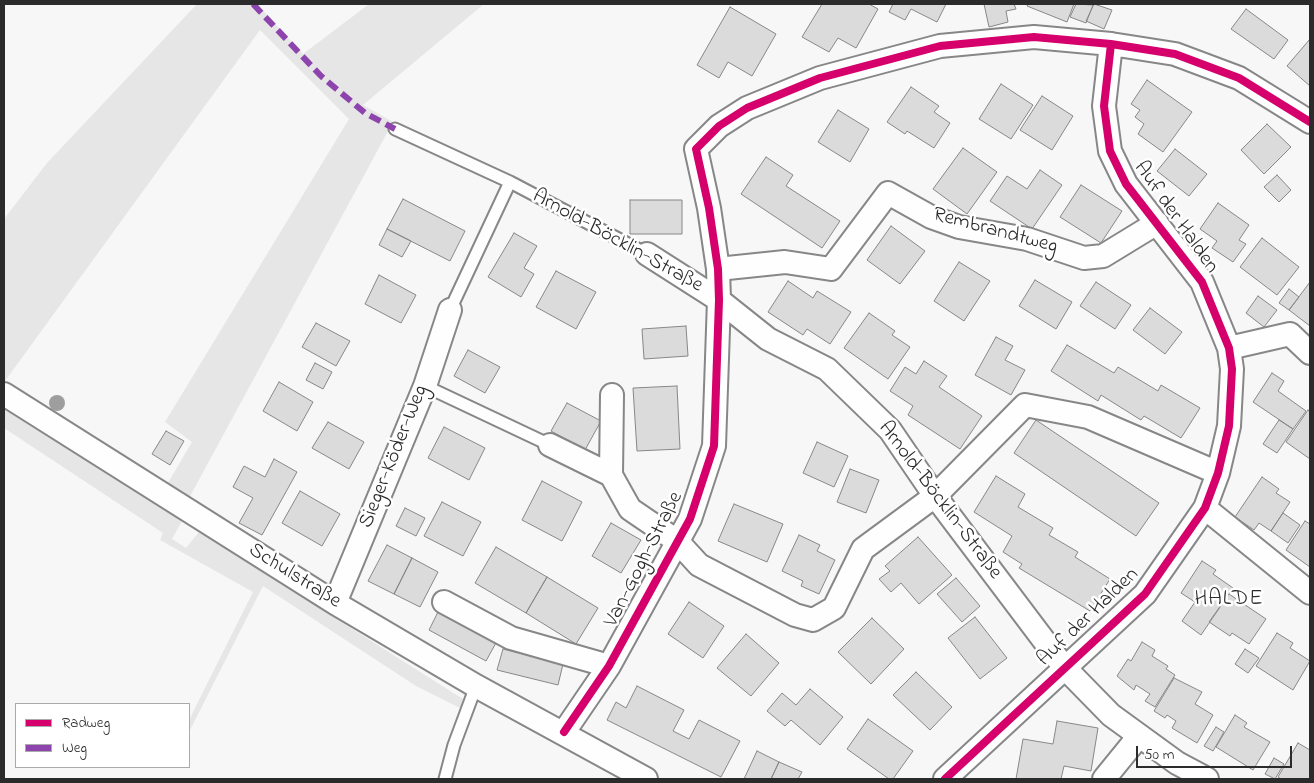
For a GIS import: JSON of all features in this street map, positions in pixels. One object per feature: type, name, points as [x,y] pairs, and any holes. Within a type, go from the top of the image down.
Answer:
[{"type":"street","name":"Van-Gogh-Straße","points":[[564,732],[609,666],[690,519],[714,446],[719,300],[718,269],[709,208],[696,149],[719,126],[747,108],[820,78],[940,46],[1034,37],[1111,44]]},
{"type":"street","points":[[1111,44],[1176,54],[1239,78],[1310,122]]},
{"type":"street","name":"Auf der Halden","points":[[945,779],[1145,594],[1205,508],[1218,473],[1229,426],[1232,369],[1229,348],[1202,282],[1126,184],[1110,152],[1104,106],[1111,44]]},
{"type":"street","name":"Rembrandtweg","points":[[718,269],[785,262],[832,269],[888,192],[931,217],[959,227],[1027,240],[1084,258],[1103,256],[1157,223]]},
{"type":"street","name":"Arnold-Böcklin-Straße","points":[[647,254],[719,300],[768,339],[827,369],[890,430],[935,496],[1064,667],[1111,716],[1177,763],[1207,779]]},
{"type":"street","name":"Sieger-Köder-Weg","points":[[335,603],[425,386],[450,310]]},
{"type":"street","points":[[1229,348],[1290,334],[1310,352]]},
{"type":"street","name":"Schulstraße","points":[[4,394],[335,603],[476,686],[564,732],[646,779]]},
{"type":"street","points":[[612,394],[611,475],[630,509],[677,541],[699,565],[795,615],[813,620],[834,608],[863,549],[935,496],[1025,405],[1088,417],[1218,473]]},
{"type":"street","points":[[550,445],[611,475]]},
{"type":"street","points":[[1205,508],[1310,593]]},
{"type":"street","points":[[444,602],[511,638],[609,666]]},
{"type":"street","points":[[1104,779],[1139,736]]},
{"type":"lane","name":"Arnold-Böcklin-Straße","points":[[395,129],[510,182],[647,254]]},
{"type":"lane","points":[[450,310],[510,182]]},
{"type":"lane","points":[[425,386],[550,445]]},
{"type":"lane","points":[[445,779],[454,745],[476,686]]},
{"type":"shaded area","points":[[197,4],[257,4],[303,54],[369,4],[484,4],[363,105],[393,122],[188,500],[168,489],[168,483],[192,442],[165,422],[349,119],[260,30],[5,381],[4,219],[47,163]]},
{"type":"shaded area","points":[[4,409],[182,521],[172,539],[186,548],[199,532],[463,699],[462,709],[416,686],[263,586],[190,730],[190,718],[253,592],[160,540],[163,533],[4,428]]},
{"type":"building","points":[[822,4],[869,4],[878,9],[856,48],[838,38],[829,52],[802,37]]},
{"type":"building","points":[[893,4],[946,4],[937,22],[911,9],[905,20],[889,12]]},
{"type":"building","points":[[984,4],[1014,4],[1016,9],[1006,11],[1008,22],[989,27]]},
{"type":"building","points":[[1028,4],[1074,4],[1067,22],[1027,6]]},
{"type":"building","points":[[1076,4],[1093,5],[1086,23],[1070,17]]},
{"type":"building","points":[[1094,4],[1112,10],[1104,29],[1086,21]]},
{"type":"building","points":[[730,7],[776,34],[752,76],[728,62],[719,78],[697,65]]},
{"type":"building","points":[[1246,9],[1288,40],[1274,59],[1231,29]]},
{"type":"building","points":[[1310,39],[1310,86],[1287,66]]},
{"type":"building","points":[[1147,80],[1192,112],[1163,152],[1138,134],[1144,124],[1135,117],[1140,110],[1131,104]]},
{"type":"building","points":[[1001,84],[1033,105],[1011,139],[979,119]]},
{"type":"building","points":[[911,87],[939,106],[934,112],[950,123],[934,148],[907,131],[905,134],[887,122]]},
{"type":"building","points":[[1042,96],[1073,116],[1052,150],[1020,130]]},
{"type":"building","points":[[838,110],[869,129],[850,162],[818,142]]},
{"type":"building","points":[[1267,124],[1291,147],[1264,174],[1241,150]]},
{"type":"building","points":[[963,148],[997,172],[967,214],[933,189]]},
{"type":"building","points":[[1175,149],[1207,174],[1189,196],[1157,171]]},
{"type":"building","points":[[766,157],[793,175],[786,186],[840,221],[822,248],[741,194]]},
{"type":"building","points":[[1040,170],[1062,185],[1032,229],[990,201],[1007,176],[1027,189]]},
{"type":"building","points":[[1277,175],[1291,190],[1279,202],[1264,187]]},
{"type":"building","points":[[1081,185],[1122,211],[1101,243],[1060,217]]},
{"type":"building","points":[[403,199],[465,231],[450,261],[387,229]]},
{"type":"building","points":[[630,200],[682,200],[682,234],[630,234]]},
{"type":"building","points":[[1218,203],[1249,225],[1239,240],[1246,244],[1233,262],[1212,248],[1217,241],[1200,229]]},
{"type":"building","points":[[891,226],[925,251],[900,284],[867,260]]},
{"type":"building","points":[[387,229],[411,241],[402,257],[379,245]]},
{"type":"building","points":[[514,233],[537,246],[524,268],[534,274],[521,297],[488,277]]},
{"type":"building","points":[[1262,238],[1299,267],[1277,295],[1240,267]]},
{"type":"building","points":[[959,262],[990,281],[964,321],[934,301]]},
{"type":"building","points":[[556,271],[596,292],[576,329],[536,307]]},
{"type":"building","points":[[379,275],[416,295],[401,323],[365,304]]},
{"type":"building","points":[[1035,280],[1072,302],[1056,329],[1019,306]]},
{"type":"building","points":[[788,281],[813,298],[817,291],[851,312],[830,344],[807,329],[803,335],[768,312]]},
{"type":"building","points":[[1096,282],[1131,305],[1115,329],[1080,306]]},
{"type":"building","points":[[1310,282],[1310,326],[1289,310]]},
{"type":"building","points":[[1289,289],[1299,297],[1289,310],[1279,303]]},
{"type":"building","points":[[1258,296],[1277,310],[1264,327],[1246,313]]},
{"type":"building","points":[[1150,308],[1182,332],[1165,354],[1133,330]]},
{"type":"building","points":[[869,313],[895,331],[892,335],[910,347],[888,379],[844,348]]},
{"type":"building","points":[[316,323],[350,341],[336,366],[302,347]]},
{"type":"building","points":[[686,326],[688,356],[644,359],[642,329]]},
{"type":"building","points":[[996,337],[1013,346],[1005,360],[1025,370],[1011,395],[975,375]]},
{"type":"building","points":[[1067,345],[1114,373],[1118,367],[1158,391],[1161,385],[1200,408],[1181,438],[1144,416],[1141,420],[1101,395],[1098,401],[1051,371]]},
{"type":"building","points":[[468,350],[500,367],[485,393],[454,376]]},
{"type":"building","points":[[924,361],[947,376],[939,387],[982,416],[960,449],[908,415],[913,406],[890,391],[905,367],[916,374]]},
{"type":"building","points":[[315,363],[332,372],[323,389],[306,380]]},
{"type":"building","points":[[1272,373],[1284,381],[1278,391],[1306,411],[1293,429],[1253,402]]},
{"type":"building","points":[[279,382],[313,402],[297,431],[263,411]]},
{"type":"building","points":[[677,386],[680,449],[637,451],[633,388]]},
{"type":"building","points":[[567,403],[601,421],[585,450],[551,431]]},
{"type":"building","points":[[1308,410],[1310,412],[1310,459],[1286,442]]},
{"type":"building","points":[[1036,420],[1159,503],[1136,536],[1014,453]]},
{"type":"building","points":[[1279,420],[1293,429],[1277,453],[1263,444]]},
{"type":"building","points":[[328,422],[364,442],[349,469],[312,448]]},
{"type":"building","points":[[444,427],[485,448],[469,480],[428,458]]},
{"type":"building","points":[[166,431],[184,441],[170,465],[152,454]]},
{"type":"building","points":[[817,442],[848,456],[834,487],[803,473]]},
{"type":"building","points":[[274,459],[297,472],[262,535],[239,523],[253,498],[233,487],[244,466],[265,477]]},
{"type":"building","points":[[850,469],[879,480],[866,513],[837,502]]},
{"type":"building","points":[[996,476],[1025,494],[1018,507],[1053,528],[1049,535],[1078,552],[1075,557],[1110,579],[1090,611],[1019,568],[1022,564],[1003,552],[1012,536],[974,512]]},
{"type":"building","points":[[1262,477],[1279,489],[1276,493],[1290,502],[1271,531],[1259,523],[1254,530],[1235,517]]},
{"type":"building","points":[[542,481],[582,502],[562,541],[522,520]]},
{"type":"building","points":[[300,491],[340,514],[322,546],[282,523]]},
{"type":"building","points":[[442,502],[481,522],[463,556],[424,536]]},
{"type":"building","points":[[734,504],[783,524],[767,562],[718,541]]},
{"type":"building","points":[[405,508],[425,518],[416,536],[396,526]]},
{"type":"building","points":[[1283,513],[1300,525],[1288,543],[1271,531]]},
{"type":"building","points":[[1305,521],[1310,524],[1310,567],[1286,550]]},
{"type":"building","points":[[611,523],[641,540],[621,573],[592,556]]},
{"type":"building","points":[[799,535],[820,545],[817,551],[835,560],[819,594],[801,586],[803,581],[782,571]]},
{"type":"building","points":[[918,537],[952,575],[919,604],[901,583],[891,592],[879,579],[890,571],[885,566]]},
{"type":"building","points":[[387,545],[412,558],[394,594],[368,581]]},
{"type":"building","points":[[496,547],[547,577],[526,613],[475,583]]},
{"type":"building","points":[[412,558],[438,572],[420,607],[394,594]]},
{"type":"building","points":[[1202,561],[1216,570],[1213,574],[1233,588],[1201,635],[1182,621],[1195,602],[1181,593]]},
{"type":"building","points":[[547,577],[598,608],[576,644],[526,613]]},
{"type":"building","points":[[956,578],[980,606],[962,622],[937,594]]},
{"type":"building","points":[[1229,594],[1266,619],[1249,644],[1232,633],[1230,636],[1209,622]]},
{"type":"building","points":[[689,602],[724,626],[703,658],[668,634]]},
{"type":"building","points":[[439,610],[497,641],[486,661],[429,630]]},
{"type":"building","points":[[975,617],[1007,658],[980,679],[948,638]]},
{"type":"building","points":[[872,618],[904,649],[871,684],[838,652]]},
{"type":"building","points":[[1277,633],[1293,643],[1290,648],[1310,661],[1293,690],[1256,666]]},
{"type":"building","points":[[746,634],[779,663],[751,696],[717,668]]},
{"type":"building","points":[[1142,642],[1155,650],[1152,656],[1168,666],[1166,669],[1175,675],[1155,707],[1145,701],[1150,694],[1136,685],[1134,690],[1117,676],[1128,659],[1131,661]]},
{"type":"building","points":[[503,649],[563,664],[558,685],[497,670]]},
{"type":"building","points":[[1245,649],[1259,658],[1248,673],[1235,664]]},
{"type":"building","points":[[916,672],[952,707],[930,730],[893,695]]},
{"type":"building","points":[[1174,678],[1202,692],[1195,704],[1213,715],[1197,743],[1172,728],[1176,721],[1167,715],[1165,718],[1154,711]]},
{"type":"building","points":[[637,686],[684,710],[673,731],[689,739],[699,720],[740,741],[721,777],[607,720],[616,702],[626,708]]},
{"type":"building","points":[[810,689],[843,717],[820,745],[791,720],[785,726],[767,711],[782,693],[796,705]]},
{"type":"building","points":[[1235,715],[1247,723],[1244,727],[1270,742],[1253,770],[1216,747]]},
{"type":"building","points":[[868,719],[913,751],[893,779],[889,779],[847,749]]},
{"type":"building","points":[[1057,721],[1098,728],[1091,771],[1064,766],[1061,779],[1016,779],[1023,739],[1053,744]]},
{"type":"building","points":[[1216,727],[1224,732],[1213,751],[1204,746]]},
{"type":"building","points":[[1298,743],[1310,750],[1310,779],[1281,779],[1278,777]]},
{"type":"building","points":[[757,751],[779,762],[771,779],[744,779]]},
{"type":"building","points":[[1274,758],[1284,764],[1275,779],[1265,774]]},
{"type":"building","points":[[779,762],[802,772],[798,779],[771,779]]},
{"type":"marked path","points":[[253,4],[321,76],[365,113],[395,129]]},
{"type":"cycle path","points":[[564,732],[609,666],[690,519],[714,446],[719,300],[718,269],[709,208],[696,149],[719,126],[747,108],[820,78],[940,46],[1034,37],[1111,44],[1175,54],[1239,78],[1310,122]]},
{"type":"cycle path","points":[[945,779],[1145,594],[1205,508],[1218,473],[1229,426],[1232,369],[1229,348],[1202,282],[1126,184],[1110,151],[1104,106],[1111,44]]},
{"type":"district","name":"HALDE","points":[[1229,600]]}]
